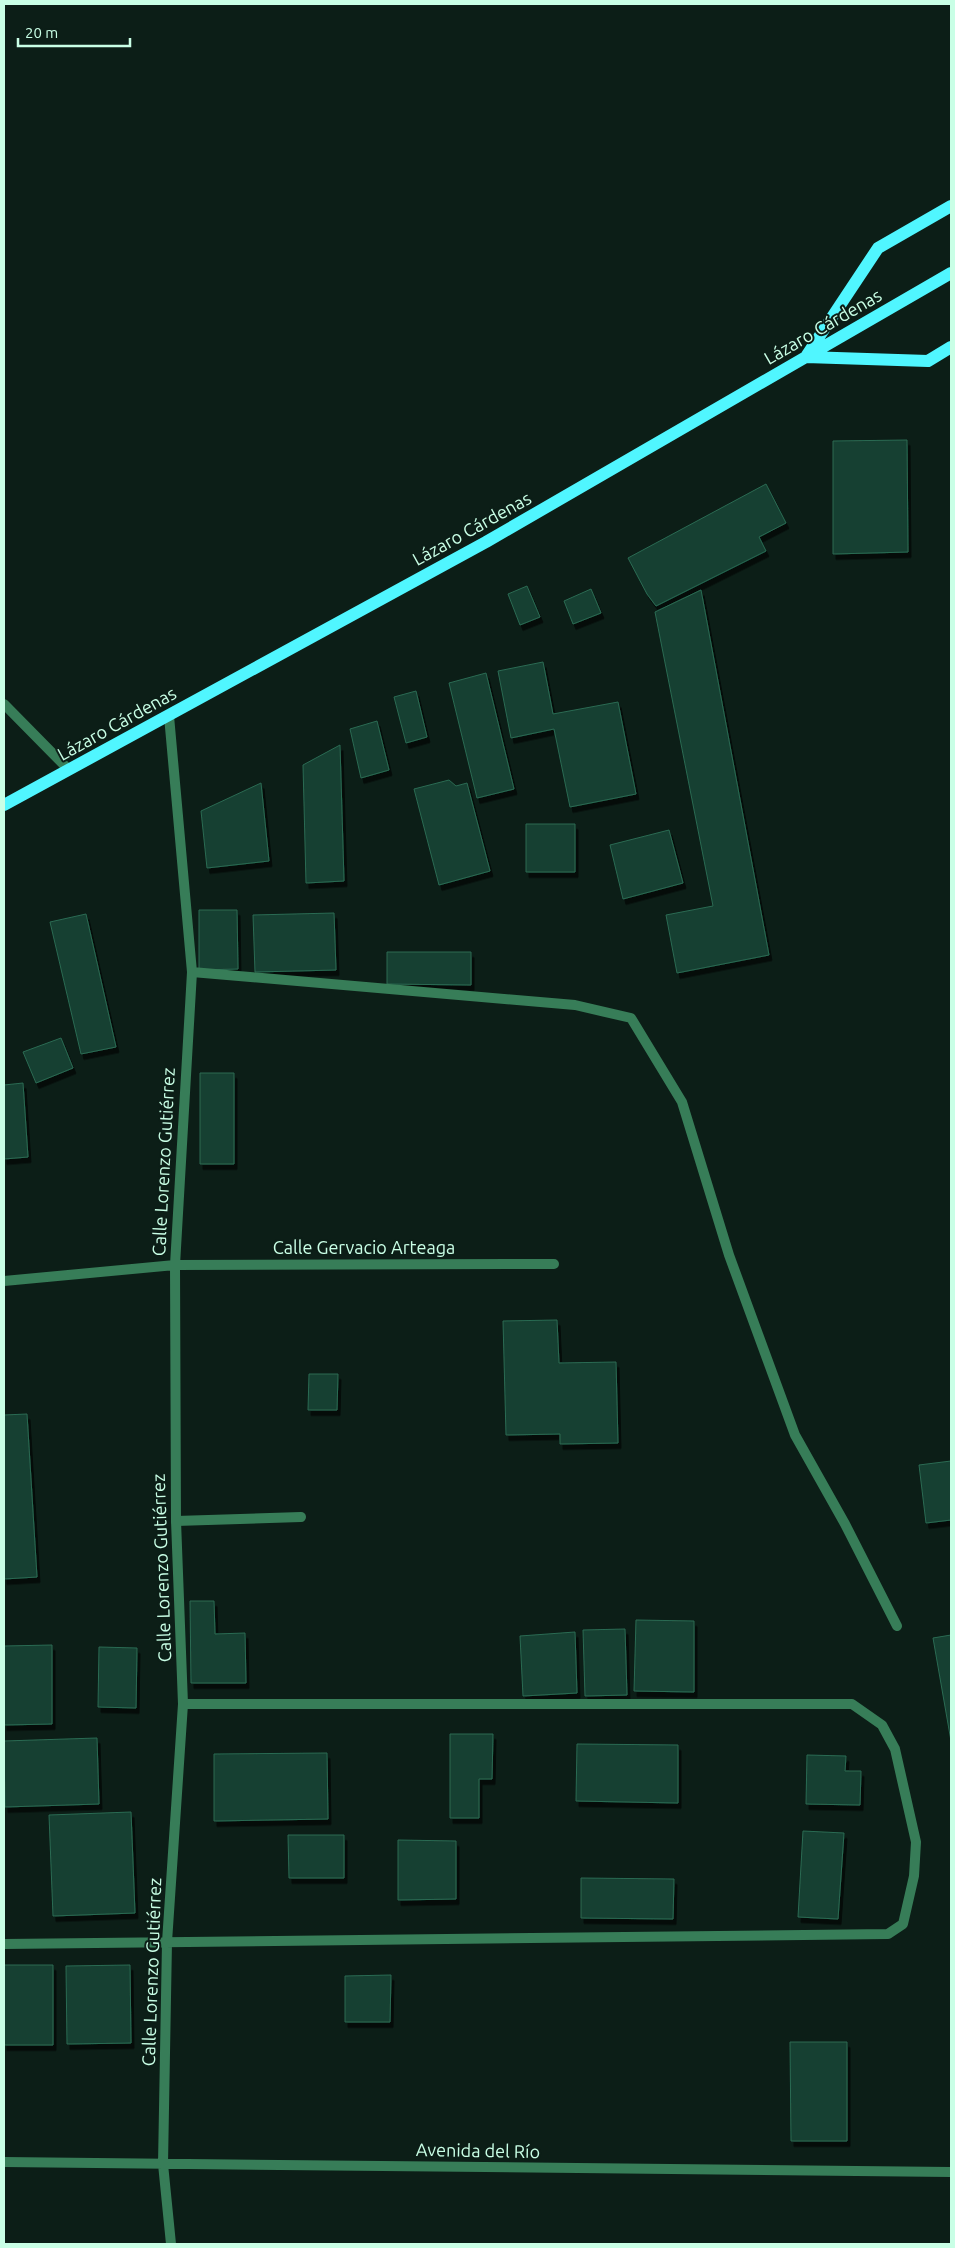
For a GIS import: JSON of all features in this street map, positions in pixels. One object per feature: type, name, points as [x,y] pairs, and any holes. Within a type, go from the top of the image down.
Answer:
[{"type":"main road","points":[[806,356],[878,248],[951,206]]},
{"type":"main road","name":"Lázaro Cárdenas","points":[[4,806],[486,542],[951,273]]},
{"type":"main road","points":[[806,356],[928,361],[951,347]]},
{"type":"street","points":[[4,704],[69,770]]},
{"type":"street","name":"Calle Lorenzo Gutiérrez","points":[[168,716],[192,972],[175,1265],[176,1521],[183,1704],[167,1942],[163,2164],[171,2244]]},
{"type":"street","points":[[192,972],[575,1005],[631,1018],[682,1102],[729,1255],[795,1435],[845,1524],[898,1626]]},
{"type":"street","name":"Calle Gervacio Arteaga","points":[[4,1281],[175,1265],[554,1264]]},
{"type":"street","points":[[176,1521],[301,1517]]},
{"type":"street","points":[[4,1944],[888,1934],[903,1924],[914,1876],[916,1842],[895,1749],[882,1725],[852,1704],[183,1704]]},
{"type":"street","name":"Avenida del Río","points":[[4,2162],[951,2172]]},
{"type":"building","points":[[907,440],[908,552],[833,554],[833,441]]},
{"type":"building","points":[[766,484],[786,523],[759,537],[766,551],[656,606],[647,594],[628,558]]},
{"type":"building","points":[[527,586],[540,617],[520,625],[508,594]]},
{"type":"building","points":[[591,589],[601,613],[573,624],[564,601]]},
{"type":"building","points":[[701,590],[769,955],[677,973],[666,915],[713,906],[655,612]]},
{"type":"building","points":[[543,662],[553,714],[618,702],[636,794],[570,807],[554,729],[511,738],[498,671]]},
{"type":"building","points":[[486,673],[514,789],[477,798],[449,683]]},
{"type":"building","points":[[416,691],[427,737],[406,743],[394,697]]},
{"type":"building","points":[[377,721],[389,770],[361,778],[350,729]]},
{"type":"building","points":[[340,745],[344,881],[306,883],[303,765]]},
{"type":"building","points":[[449,780],[456,786],[467,783],[490,871],[439,885],[414,789]]},
{"type":"building","points":[[261,783],[269,861],[207,868],[201,811]]},
{"type":"building","points":[[526,824],[575,824],[575,872],[526,872]]},
{"type":"building","points":[[669,830],[683,883],[623,899],[610,845]]},
{"type":"building","points":[[199,910],[237,910],[238,969],[199,970]]},
{"type":"building","points":[[334,913],[336,970],[255,972],[253,915]]},
{"type":"building","points":[[86,914],[116,1047],[81,1054],[50,922]]},
{"type":"building","points":[[387,952],[471,952],[471,985],[387,984]]},
{"type":"building","points":[[61,1038],[73,1068],[36,1083],[23,1052]]},
{"type":"building","points":[[200,1073],[234,1073],[234,1164],[200,1164]]},
{"type":"building","points":[[23,1083],[28,1157],[4,1159],[4,1085]]},
{"type":"building","points":[[557,1320],[559,1363],[616,1362],[618,1443],[560,1444],[560,1434],[506,1435],[503,1321]]},
{"type":"building","points":[[309,1374],[338,1374],[337,1410],[308,1410]]},
{"type":"building","points":[[27,1414],[37,1577],[4,1579],[4,1415]]},
{"type":"building","points":[[951,1461],[951,1520],[926,1523],[919,1465]]},
{"type":"building","points":[[190,1601],[214,1601],[215,1634],[245,1633],[246,1683],[191,1683]]},
{"type":"building","points":[[636,1620],[694,1621],[694,1692],[634,1691]]},
{"type":"building","points":[[625,1629],[627,1695],[585,1696],[583,1630]]},
{"type":"building","points":[[575,1632],[577,1693],[523,1696],[520,1636]]},
{"type":"building","points":[[951,1635],[951,1741],[933,1638]]},
{"type":"building","points":[[52,1645],[52,1724],[4,1725],[4,1646]]},
{"type":"building","points":[[99,1647],[137,1648],[136,1708],[98,1707]]},
{"type":"building","points":[[450,1734],[493,1734],[492,1779],[479,1779],[479,1818],[450,1818]]},
{"type":"building","points":[[97,1738],[99,1804],[5,1807],[4,1741]]},
{"type":"building","points":[[577,1744],[678,1745],[678,1803],[576,1801]]},
{"type":"building","points":[[327,1753],[328,1819],[214,1821],[214,1754]]},
{"type":"building","points":[[807,1755],[846,1756],[845,1771],[861,1771],[860,1805],[806,1804]]},
{"type":"building","points":[[131,1812],[135,1913],[53,1916],[49,1815]]},
{"type":"building","points":[[803,1831],[844,1833],[838,1919],[798,1917]]},
{"type":"building","points":[[288,1835],[344,1835],[344,1878],[289,1878]]},
{"type":"building","points":[[398,1840],[456,1841],[456,1899],[398,1900]]},
{"type":"building","points":[[581,1878],[674,1879],[673,1919],[581,1918]]},
{"type":"building","points":[[4,1965],[53,1965],[53,2045],[4,2045]]},
{"type":"building","points":[[130,1965],[131,2043],[67,2044],[66,1966]]},
{"type":"building","points":[[391,1975],[390,2022],[345,2022],[345,1976]]},
{"type":"building","points":[[790,2042],[847,2042],[847,2141],[791,2141]]}]
